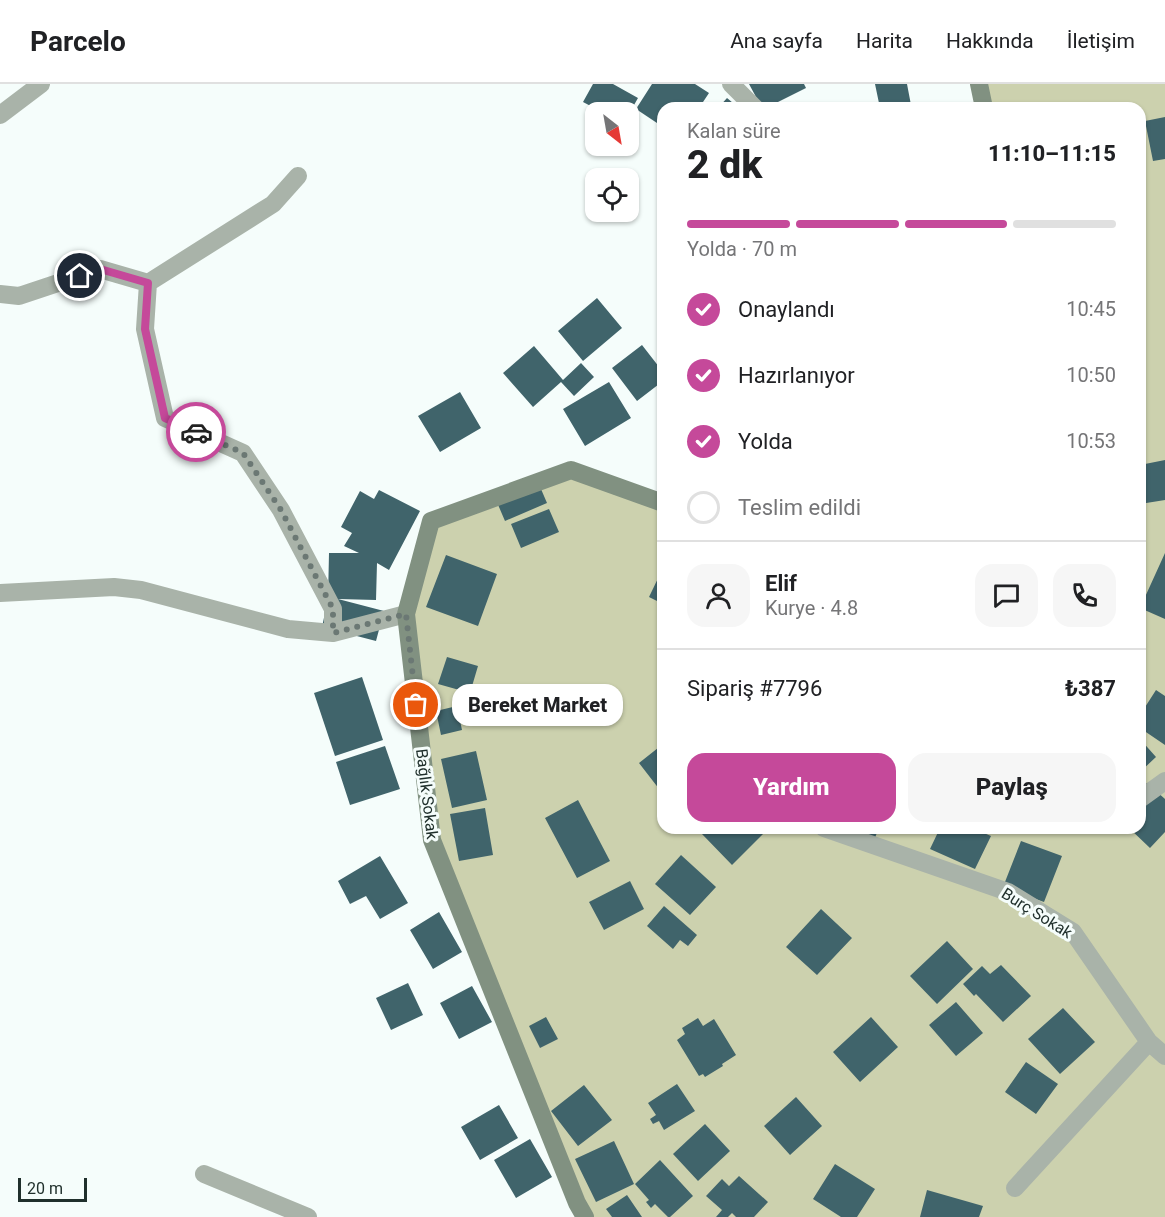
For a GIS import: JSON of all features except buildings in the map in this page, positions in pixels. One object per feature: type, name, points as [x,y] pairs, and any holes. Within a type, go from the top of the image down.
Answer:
[{"type":"street","points":[[0,115],[41,84]]},
{"type":"street","points":[[731,84],[749,102]]},
{"type":"street","points":[[979,84],[983,102]]},
{"type":"street","points":[[0,294],[19,296],[100,269],[148,283],[273,204],[298,176]]},
{"type":"street","points":[[148,283],[145,329],[165,418],[243,453],[281,510],[333,609],[333,633]]},
{"type":"street","name":"Bağlık Sokak","points":[[577,1212],[432,840],[406,614],[431,521],[571,470],[657,501]]},
{"type":"street","points":[[0,592],[114,587],[141,590],[288,629],[333,633],[406,614]]},
{"type":"street","points":[[1146,795],[1165,781]]},
{"type":"street","name":"Burç Sokak","points":[[841,834],[1008,892],[1073,932],[1149,1042],[1165,1056]]},
{"type":"street","points":[[1015,1188],[1149,1042]]},
{"type":"street","points":[[204,1174],[308,1217]]},
{"type":"green space","points":[[979,84],[1165,84],[1165,1217],[585,1217],[432,840],[406,614],[431,521],[571,470],[657,501],[657,834],[1146,834],[1146,102],[982,102]]},
{"type":"way so far","points":[[196,432],[243,453],[281,510],[333,609],[333,633],[406,614],[416,705]]},
{"type":"place","name":"Bereket Market","points":[[416,705]]},
{"type":"route","points":[[80,276],[100,269],[148,283],[145,329],[165,418],[196,432]]}]
